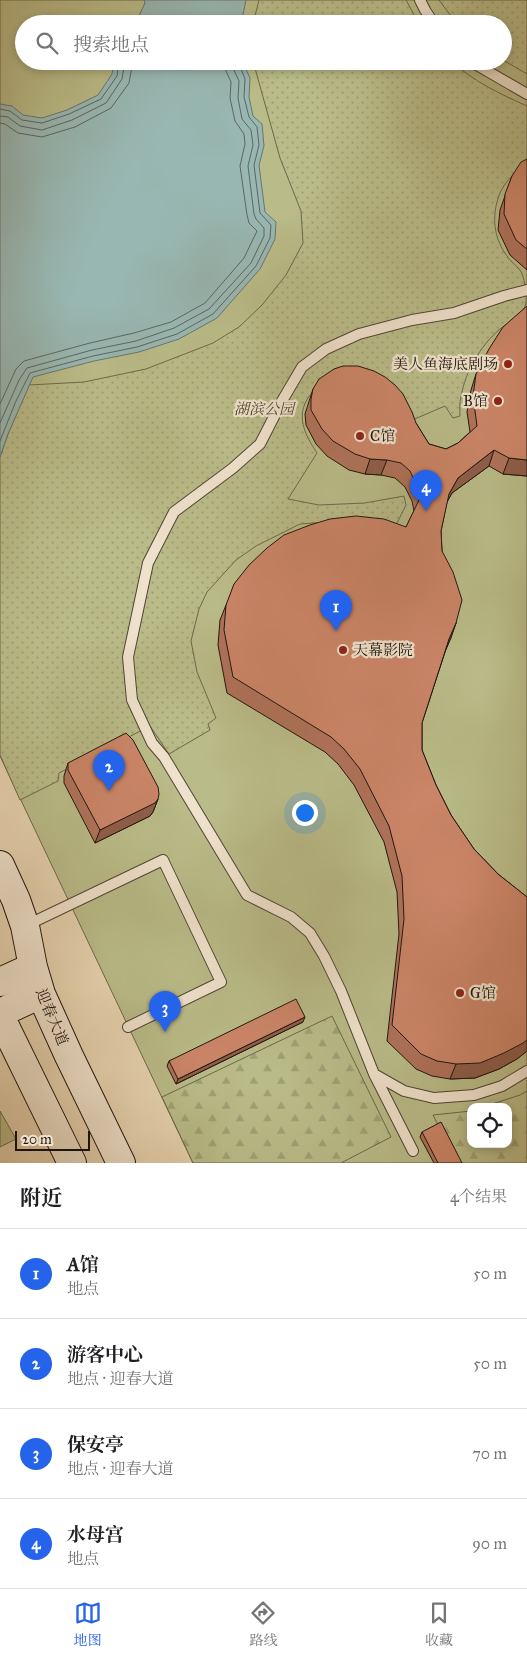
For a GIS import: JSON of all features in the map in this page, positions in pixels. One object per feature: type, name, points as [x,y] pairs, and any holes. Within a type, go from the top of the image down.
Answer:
[{"type":"main road","name":"迎春大道","points":[[0,865],[16,900],[25,926],[33,967],[41,994],[121,1163]]},
{"type":"main road","points":[[0,982],[33,967]]},
{"type":"main road","points":[[41,994],[0,1014],[72,1163]]},
{"type":"lane","points":[[420,0],[428,15]]},
{"type":"lane","points":[[486,70],[527,94]]},
{"type":"lane","points":[[413,1151],[374,1074],[341,991],[324,956],[310,933],[291,916],[247,895],[164,757],[152,743],[132,700],[128,657],[148,563],[174,512],[233,468],[260,444],[302,367],[326,349],[359,334],[412,320],[454,313],[527,290]]},
{"type":"lane","points":[[25,926],[162,860],[222,982],[128,1027]]},
{"type":"lane","points":[[374,1074],[404,1091],[434,1098],[474,1095],[502,1086],[527,1071]]},
{"type":"green space","name":"湖滨公园","points":[[0,0],[527,0],[527,1163],[193,1163],[0,756]]},
{"type":"green space","points":[[259,0],[406,0],[414,15],[255,15]]},
{"type":"green space","points":[[439,0],[527,0],[527,74],[512,65],[512,15],[450,15]]},
{"type":"green space","points":[[256,70],[462,70],[497,92],[527,106],[527,165],[512,176],[504,185],[499,196],[495,216],[497,237],[508,258],[520,270],[523,277],[526,291],[524,308],[516,318],[500,329],[486,343],[474,360],[463,388],[460,416],[453,418],[445,406],[410,421],[322,383],[313,391],[307,399],[302,416],[306,433],[317,453],[288,499],[319,505],[365,503],[404,496],[406,505],[395,527],[341,521],[300,524],[256,546],[236,560],[207,592],[199,609],[191,641],[197,672],[216,718],[208,724],[210,730],[169,754],[150,726],[59,773],[58,781],[20,800],[0,755],[0,457],[8,434],[29,385],[84,382],[146,369],[213,343],[239,327],[262,305],[286,275],[303,243],[301,211],[280,158]]},
{"type":"green space","points":[[332,1016],[391,1137],[341,1163],[193,1163],[162,1097]]},
{"type":"green space","points":[[527,1091],[527,1163],[457,1163],[433,1115],[467,1111],[467,1148],[512,1148],[512,1103],[495,1103]]},
{"type":"green space","points":[[0,1111],[16,1139],[0,1147]]},
{"type":"water","points":[[144,0],[246,0],[243,15],[139,15],[145,3]]},
{"type":"water","points":[[113,70],[246,70],[250,78],[249,97],[253,116],[262,124],[264,146],[259,165],[265,212],[276,222],[275,239],[260,269],[217,318],[179,339],[139,352],[94,361],[33,377],[0,457],[0,104],[12,106],[23,115],[42,118],[67,110],[98,95]]},
{"type":"building","points":[[527,159],[527,249],[516,240],[504,214],[505,194],[512,176],[521,162]]},
{"type":"building","points":[[527,306],[527,460],[509,458],[494,450],[458,478],[449,494],[441,531],[442,551],[453,572],[462,600],[422,723],[422,750],[451,815],[474,849],[498,874],[527,897],[527,1040],[504,1053],[480,1063],[456,1064],[437,1061],[421,1054],[392,1025],[404,919],[402,876],[389,826],[360,769],[344,749],[331,737],[233,677],[224,630],[226,605],[234,584],[249,565],[284,535],[330,519],[356,516],[384,519],[406,527],[420,498],[410,471],[401,463],[370,459],[355,454],[333,441],[322,429],[311,410],[313,389],[319,379],[334,369],[343,366],[358,366],[385,377],[403,394],[416,423],[429,444],[446,449],[458,443],[477,426],[473,396],[476,374],[503,327]]},
{"type":"building","points":[[126,733],[133,740],[158,787],[158,799],[155,803],[100,830],[68,770],[68,763]]},
{"type":"building","points":[[296,999],[305,1017],[178,1079],[169,1061]]},
{"type":"building","points":[[441,1122],[462,1163],[438,1163],[422,1132]]},
{"type":"place","name":"美人鱼海底剧场","points":[[508,364]]},
{"type":"place","name":"B馆","points":[[498,401]]},
{"type":"place","name":"C馆","points":[[360,436]]},
{"type":"place","name":"水母宫","points":[[426,511]]},
{"type":"place","name":"A馆","points":[[336,631]]},
{"type":"place","name":"天幕影院","points":[[343,650]]},
{"type":"place","name":"游客中心","points":[[109,791]]},
{"type":"place","name":"G馆","points":[[460,993]]},
{"type":"place","name":"保安亭","points":[[165,1032]]}]
